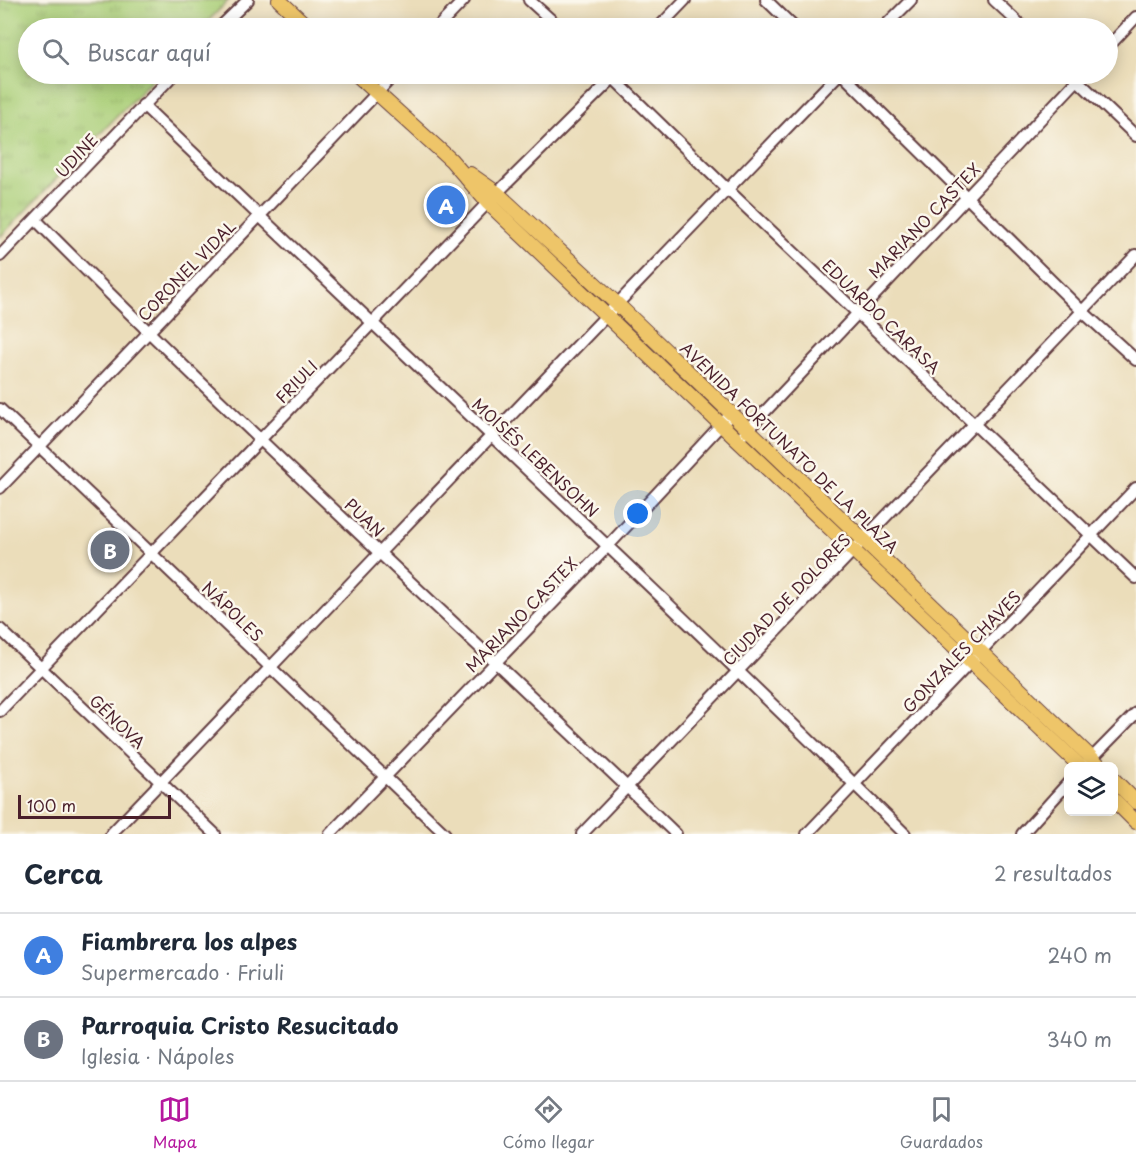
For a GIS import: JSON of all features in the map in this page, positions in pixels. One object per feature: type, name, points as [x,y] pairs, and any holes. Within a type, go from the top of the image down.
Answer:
[{"type":"main road","points":[[279,0],[298,18]]},
{"type":"main road","name":"AVENIDA FORTUNATO DE LA PLAZA","points":[[367,84],[493,198],[616,303],[727,420]]},
{"type":"main road","name":"AVENIDA FORTUNATO DE LA PLAZA","points":[[493,198],[606,314],[727,420],[1087,762]]},
{"type":"main road","points":[[1118,785],[1136,802]]},
{"type":"main road","points":[[1118,805],[1136,822]]},
{"type":"street","points":[[229,18],[248,0]]},
{"type":"street","points":[[447,18],[464,0]]},
{"type":"street","points":[[529,0],[549,18]]},
{"type":"street","points":[[668,18],[685,0]]},
{"type":"street","points":[[765,0],[784,18]]},
{"type":"street","points":[[893,18],[911,0]]},
{"type":"street","points":[[994,0],[1013,18]]},
{"type":"street","points":[[1118,36],[1136,17]]},
{"type":"street","name":"UDINE","points":[[0,256],[164,84]]},
{"type":"street","name":"CORONEL VIDAL","points":[[0,488],[385,84]]},
{"type":"street","name":"FRIULI","points":[[0,711],[604,84]]},
{"type":"street","name":"EDUARDO CARASA","points":[[622,84],[727,189],[1136,578]]},
{"type":"street","points":[[111,834],[616,303],[831,84]]},
{"type":"street","points":[[851,84],[1136,360]]},
{"type":"street","name":"MARIANO CASTEX","points":[[743,435],[857,312],[969,197],[1069,84]]},
{"type":"street","points":[[1086,84],[1136,136]]},
{"type":"street","name":"MOISÉS LEBENSOHN","points":[[143,105],[372,324],[491,434],[905,834]]},
{"type":"street","name":"PUAN","points":[[36,220],[148,332],[676,834]]},
{"type":"street","name":"CIUDAD DE DOLORES","points":[[582,834],[1136,255]]},
{"type":"street","name":"NÁPOLES","points":[[0,409],[445,834]]},
{"type":"street","name":"MARIANO CASTEX","points":[[330,834],[727,420]]},
{"type":"street","name":"GONZALES CHAVES","points":[[807,834],[1136,488]]},
{"type":"street","name":"GÉNOVA","points":[[0,629],[215,834]]},
{"type":"street","points":[[1091,762],[1136,713]]},
{"type":"street","points":[[1022,834],[1064,787]]},
{"type":"green space","points":[[0,0],[229,0],[211,18],[18,18],[18,84],[148,84],[0,237]]},
{"type":"place","name":"Fiambrera los alpes","points":[[446,205]]},
{"type":"place","name":"Parroquia Cristo Resucitado","points":[[110,550]]}]
